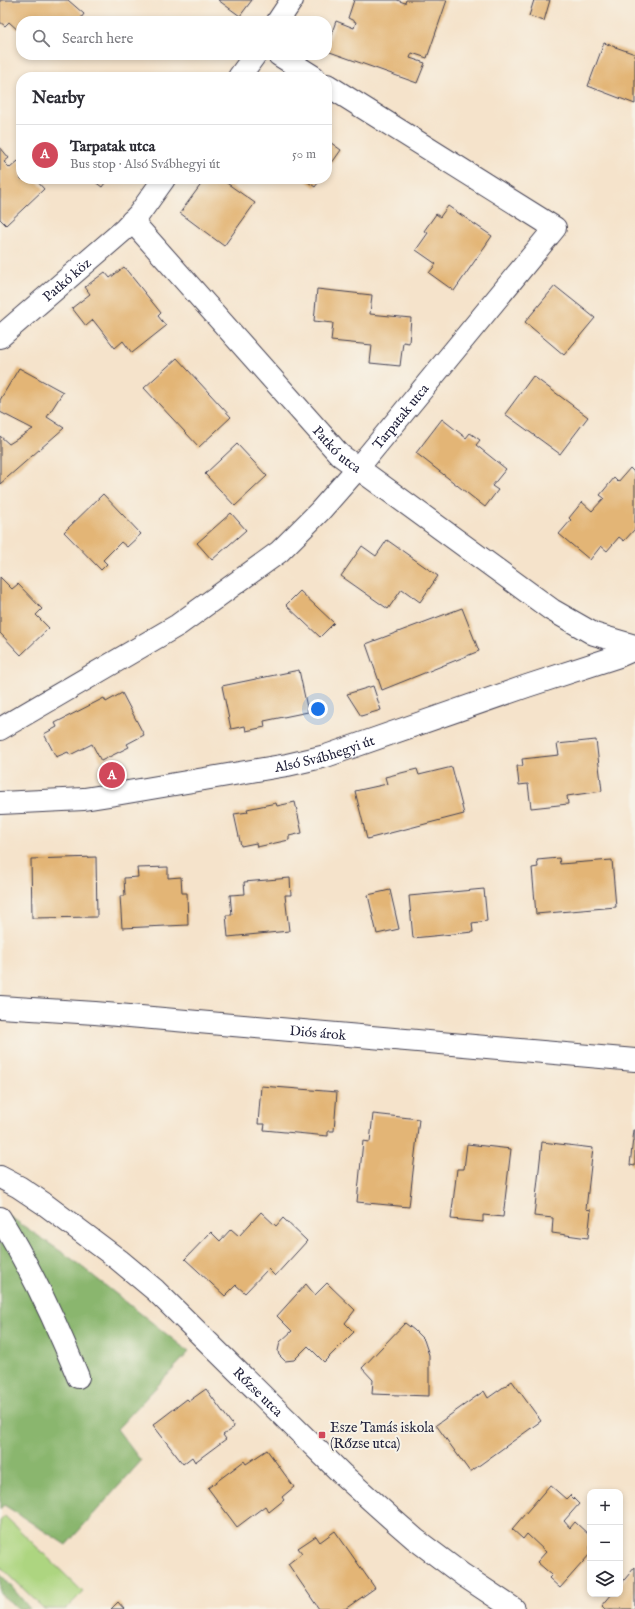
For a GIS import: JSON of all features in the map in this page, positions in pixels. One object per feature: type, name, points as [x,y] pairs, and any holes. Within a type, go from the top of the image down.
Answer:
[{"type":"street","points":[[281,16],[292,0]]},
{"type":"street","points":[[243,72],[251,60]]},
{"type":"street","points":[[287,60],[306,72]]},
{"type":"street","name":"Tarpatak utca","points":[[0,729],[178,625],[208,605],[279,552],[320,511],[357,469],[555,228],[332,88]]},
{"type":"street","points":[[132,221],[160,184]]},
{"type":"street","name":"Patkó utca","points":[[132,221],[335,449],[357,469],[552,610],[594,634],[635,648]]},
{"type":"street","name":"Patkó köz","points":[[0,337],[132,221]]},
{"type":"street","name":"Alsó Svábhegyi út","points":[[0,803],[84,799],[287,765],[326,756],[527,686],[619,656],[635,648]]},
{"type":"street","name":"Diós árok","points":[[0,1007],[95,1013],[635,1060]]},
{"type":"street","name":"Rőzse utca","points":[[0,1177],[44,1203],[155,1290],[343,1475],[391,1518],[415,1539],[463,1575],[514,1609]]},
{"type":"street","points":[[0,1218],[54,1318],[78,1377]]},
{"type":"green space","points":[[0,1212],[6,1214],[72,1259],[189,1352],[117,1429],[141,1461],[66,1545],[4,1505],[0,1509]]},
{"type":"green space","points":[[5,1516],[83,1592],[66,1609],[44,1609],[0,1566],[0,1521]]},
{"type":"green space","points":[[0,1573],[30,1609],[19,1609],[0,1594]]},
{"type":"building","points":[[0,0],[68,0],[84,14],[83,16],[16,16],[16,28],[9,22],[5,26],[0,22]]},
{"type":"building","points":[[218,0],[252,0],[240,16]]},
{"type":"building","points":[[354,0],[397,0],[405,3],[406,0],[447,0],[427,58],[412,53],[410,58],[425,63],[417,83],[332,53],[332,32],[336,21],[354,28],[356,22],[348,18]]},
{"type":"building","points":[[534,0],[550,0],[544,21],[529,16]]},
{"type":"building","points":[[604,43],[635,54],[635,104],[588,86]]},
{"type":"building","points":[[332,144],[341,150],[332,163]]},
{"type":"building","points":[[0,147],[9,158],[4,162],[10,168],[16,163],[16,184],[40,184],[44,189],[6,225],[0,219]]},
{"type":"building","points":[[201,184],[228,184],[255,203],[224,246],[180,213]]},
{"type":"building","points":[[448,206],[492,236],[454,291],[429,273],[436,264],[416,250],[428,233],[424,231],[436,214],[440,217]]},
{"type":"building","points":[[124,267],[161,313],[158,316],[166,326],[132,353],[123,341],[115,348],[93,320],[86,326],[72,308],[90,294],[85,287],[105,272],[110,278]]},
{"type":"building","points":[[555,286],[595,318],[564,355],[525,322]]},
{"type":"building","points":[[317,289],[372,295],[370,314],[411,318],[409,343],[403,342],[400,366],[370,363],[372,345],[331,341],[333,323],[314,321]]},
{"type":"building","points":[[177,358],[231,417],[199,447],[144,388]]},
{"type":"building","points":[[19,368],[63,392],[47,417],[64,428],[0,484],[0,436],[9,444],[33,429],[0,412],[0,400]]},
{"type":"building","points":[[533,376],[588,417],[560,454],[505,414]]},
{"type":"building","points":[[442,419],[466,438],[470,433],[480,440],[476,445],[506,469],[492,486],[498,490],[485,507],[416,453]]},
{"type":"building","points":[[237,444],[267,476],[235,506],[205,474]]},
{"type":"building","points":[[630,468],[635,473],[635,529],[624,541],[619,537],[607,551],[601,546],[590,560],[559,534],[571,520],[569,518],[582,502],[592,511],[604,498],[600,495],[614,478],[618,482]]},
{"type":"building","points":[[103,494],[141,534],[127,547],[121,542],[103,560],[107,564],[101,570],[64,532]]},
{"type":"building","points":[[231,513],[246,530],[212,560],[197,543]]},
{"type":"building","points":[[387,540],[438,576],[420,602],[402,589],[388,609],[341,576],[362,546],[376,556]]},
{"type":"building","points":[[0,577],[12,589],[18,584],[42,609],[36,615],[49,628],[21,655],[0,633]]},
{"type":"building","points":[[300,591],[334,623],[320,637],[286,605]]},
{"type":"building","points":[[462,608],[479,651],[382,690],[366,644]]},
{"type":"building","points":[[299,670],[308,712],[264,721],[265,727],[246,731],[245,726],[231,729],[222,686]]},
{"type":"building","points":[[373,686],[381,710],[361,716],[347,694]]},
{"type":"building","points":[[122,693],[144,735],[127,744],[129,747],[101,761],[92,744],[70,755],[68,752],[56,757],[44,734],[57,727],[55,723],[104,698],[106,702]]},
{"type":"building","points":[[596,740],[602,791],[567,796],[568,804],[531,808],[528,784],[519,785],[517,766],[523,766],[522,759],[559,755],[557,744]]},
{"type":"building","points":[[452,767],[464,814],[367,839],[355,791],[387,784],[385,777],[417,769],[419,775]]},
{"type":"building","points":[[295,802],[302,833],[289,836],[289,840],[257,847],[256,843],[241,846],[234,814],[248,812],[247,809],[276,803],[277,806]]},
{"type":"building","points":[[96,857],[97,917],[32,918],[31,859]]},
{"type":"building","points":[[559,858],[560,864],[612,860],[616,907],[536,914],[532,868],[538,867],[537,860]]},
{"type":"building","points":[[168,867],[168,878],[181,877],[182,893],[187,893],[188,925],[122,928],[120,896],[125,896],[124,878],[138,877],[137,868]]},
{"type":"building","points":[[290,878],[291,895],[285,895],[289,931],[228,937],[226,915],[232,915],[230,895],[245,894],[244,882]]},
{"type":"building","points":[[484,889],[487,921],[472,923],[473,932],[413,938],[409,896]]},
{"type":"building","points":[[390,890],[399,929],[377,934],[368,895]]},
{"type":"building","points":[[261,1086],[337,1092],[334,1131],[328,1131],[328,1136],[264,1130],[265,1124],[258,1124]]},
{"type":"building","points":[[373,1114],[419,1119],[409,1207],[357,1202],[363,1141],[370,1142]]},
{"type":"building","points":[[635,1130],[635,1166],[630,1165]]},
{"type":"building","points":[[542,1142],[593,1148],[586,1209],[591,1210],[588,1238],[552,1233],[553,1218],[534,1216]]},
{"type":"building","points":[[467,1144],[511,1149],[503,1217],[483,1215],[483,1222],[451,1219],[457,1169],[464,1169]]},
{"type":"building","points":[[261,1212],[276,1226],[283,1218],[307,1241],[275,1276],[268,1269],[245,1293],[236,1285],[225,1296],[185,1259],[211,1232],[220,1241],[231,1229],[239,1236]]},
{"type":"building","points":[[327,1283],[355,1310],[345,1323],[354,1332],[324,1362],[308,1346],[294,1360],[285,1361],[279,1355],[278,1351],[280,1342],[292,1331],[277,1316],[306,1284],[315,1295]]},
{"type":"building","points":[[405,1323],[424,1340],[429,1355],[429,1396],[372,1394],[373,1380],[362,1368]]},
{"type":"building","points":[[512,1381],[541,1421],[470,1472],[436,1425],[484,1391],[488,1398]]},
{"type":"building","points":[[206,1389],[234,1427],[223,1435],[226,1439],[195,1462],[192,1457],[183,1464],[153,1425],[187,1399],[189,1401]]},
{"type":"building","points":[[267,1450],[294,1487],[282,1497],[284,1500],[269,1512],[265,1506],[237,1527],[208,1488],[244,1461],[246,1464]]},
{"type":"building","points":[[550,1485],[566,1499],[570,1495],[579,1504],[564,1521],[570,1528],[575,1522],[587,1533],[587,1557],[560,1588],[549,1578],[552,1575],[537,1562],[546,1552],[527,1534],[523,1539],[512,1529]]},
{"type":"building","points":[[335,1531],[375,1588],[345,1609],[319,1609],[288,1564],[302,1553],[298,1548],[316,1536],[320,1542]]},
{"type":"building","points":[[635,1567],[635,1609],[605,1609],[602,1606],[610,1597],[623,1597],[623,1581]]},
{"type":"building","points":[[118,1602],[124,1609],[111,1609]]},
{"type":"place","name":"Tarpatak utca","points":[[112,775]]},
{"type":"place","name":"Esze Tamás iskola (Rőzse utca)","points":[[322,1435]]}]
